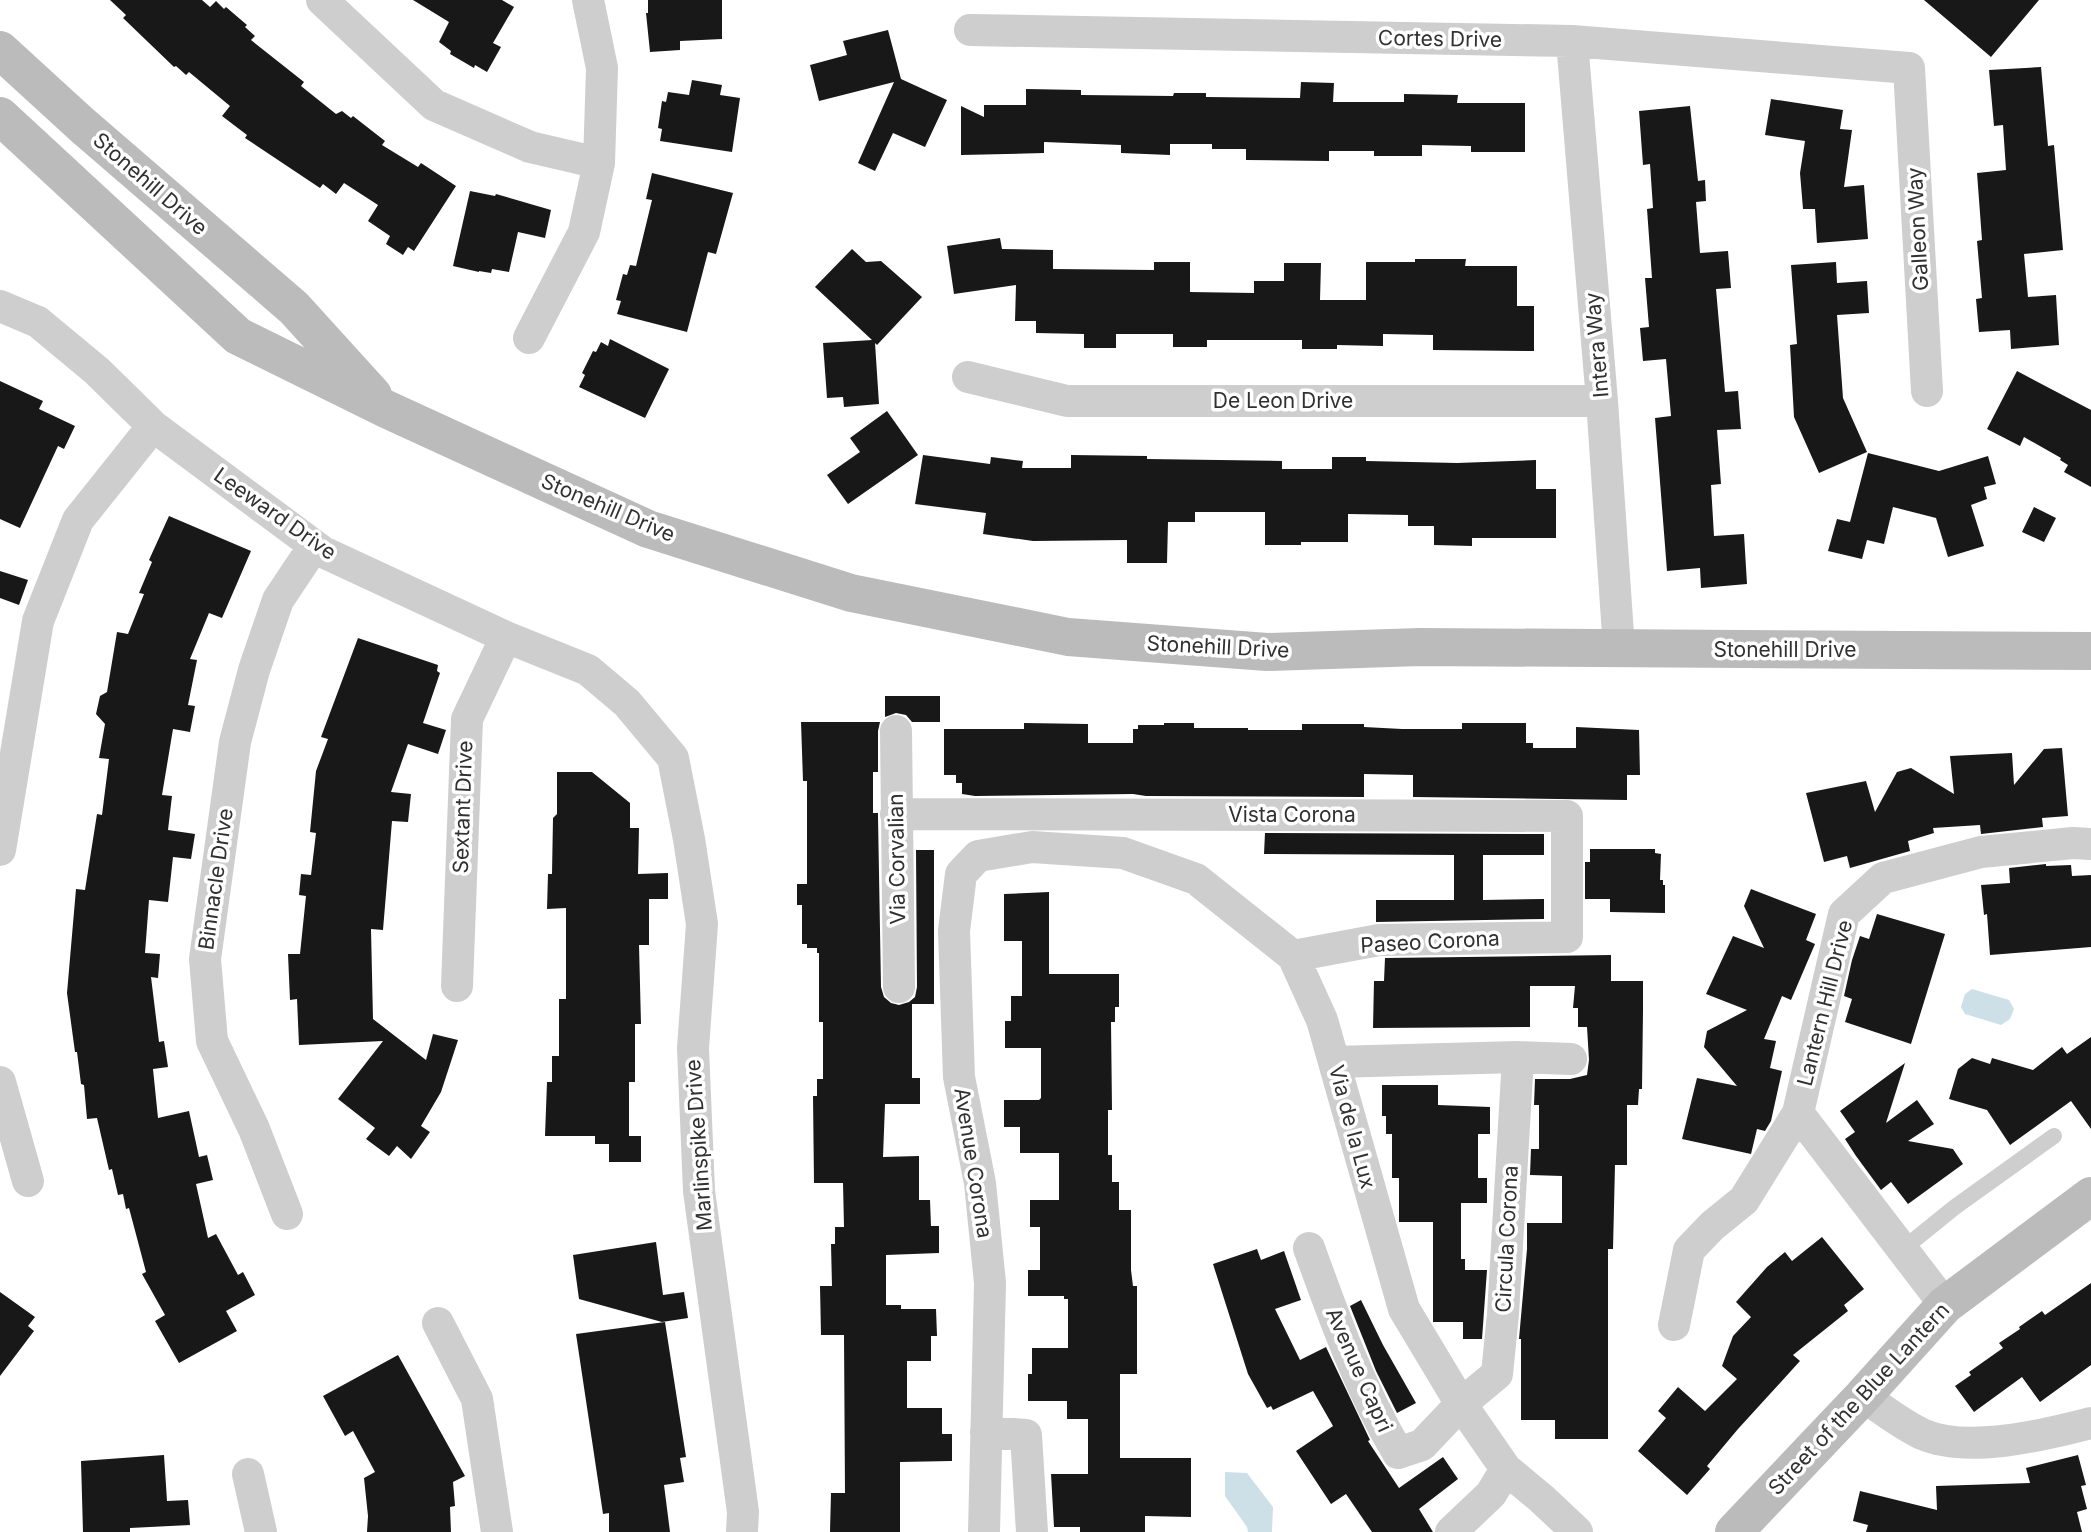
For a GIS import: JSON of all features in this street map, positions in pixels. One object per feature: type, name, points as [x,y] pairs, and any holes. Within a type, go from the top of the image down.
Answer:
[{"type":"main road","name":"Stonehill Drive","points":[[0,50],[82,125],[294,308],[386,409]]},
{"type":"main road","name":"Stonehill Drive","points":[[0,116],[238,336],[386,409],[649,529],[851,593],[1068,638],[1267,652],[1420,648],[2091,651]]},
{"type":"main road","name":"Street of the Blue Lantern","points":[[1734,1532],[1945,1305],[2091,1196]]},
{"type":"street","points":[[322,0],[434,105],[530,147],[599,163]]},
{"type":"street","points":[[529,338],[584,232],[599,163],[602,68],[588,0]]},
{"type":"street","name":"Cortes Drive","points":[[970,30],[1572,41],[1909,68]]},
{"type":"street","name":"Intera Way","points":[[1572,41],[1602,401],[1619,649]]},
{"type":"street","name":"Galleon Way","points":[[1909,68],[1927,391]]},
{"type":"street","name":"Leeward Drive","points":[[0,306],[38,322],[97,371],[153,426],[323,552],[506,637],[588,670],[627,702],[673,758]]},
{"type":"street","name":"De Leon Drive","points":[[968,377],[1066,401],[1602,401]]},
{"type":"street","points":[[0,850],[38,621],[78,520],[153,426]]},
{"type":"street","name":"Binnacle Drive","points":[[287,1214],[254,1129],[212,1041],[205,960],[235,742],[254,670],[278,600],[314,546]]},
{"type":"street","name":"Sextant Drive","points":[[457,986],[467,719],[506,637]]},
{"type":"street","name":"Via Corvalian","points":[[896,731],[899,987]]},
{"type":"street","name":"Marlinspike Drive","points":[[673,758],[702,923],[693,1048],[699,1191],[743,1512],[742,1532]]},
{"type":"street","name":"Vista Corona","points":[[896,814],[1567,816],[1567,937]]},
{"type":"street","points":[[1032,814],[1032,847]]},
{"type":"street","name":"Lantern Hill Drive","points":[[1945,1305],[1798,1113],[1844,914],[1883,878],[1981,852],[2073,843],[2091,845]]},
{"type":"street","name":"Via de la Lux","points":[[1032,847],[1122,853],[1196,878],[1293,956],[1322,1020],[1404,1309],[1461,1404],[1506,1469],[1577,1532]]},
{"type":"street","name":"Avenue Corona","points":[[984,1532],[990,1283],[980,1183],[959,1077],[954,931],[961,874],[978,856],[1032,847]]},
{"type":"street","name":"Paseo Corona","points":[[1293,956],[1379,940],[1567,937]]},
{"type":"street","points":[[1334,1062],[1518,1057],[1571,1059]]},
{"type":"street","name":"Circula Corona","points":[[1461,1404],[1497,1374],[1518,1057]]},
{"type":"street","points":[[0,1082],[29,1181]]},
{"type":"street","points":[[1674,1325],[1689,1250],[1712,1226],[1744,1200],[1798,1113]]},
{"type":"street","name":"Avenue Capri","points":[[1309,1248],[1335,1320],[1373,1411],[1398,1453],[1422,1445],[1461,1404]]},
{"type":"street","points":[[438,1323],[477,1399],[497,1532]]},
{"type":"street","points":[[1863,1396],[1922,1434],[1945,1440],[2014,1440],[2091,1423]]},
{"type":"street","points":[[986,1432],[1026,1435],[1032,1532]]},
{"type":"street","points":[[1451,1532],[1491,1494],[1506,1469]]},
{"type":"street","points":[[248,1474],[261,1532]]},
{"type":"lane","points":[[1903,1249],[1955,1207],[2054,1136]]},
{"type":"shaded area","points":[[1972,989],[2009,1000],[2014,1009],[2010,1019],[2001,1025],[1965,1014],[1961,1007],[1965,994]]},
{"type":"shaded area","points":[[1225,1472],[1247,1473],[1273,1507],[1272,1532],[1248,1532],[1225,1496]]},
{"type":"building","points":[[110,0],[202,0],[210,7],[216,1],[247,25],[245,27],[255,36],[251,40],[304,82],[301,86],[336,114],[342,111],[351,118],[353,116],[385,141],[382,145],[418,167],[421,163],[456,186],[414,251],[408,247],[403,255],[386,244],[390,236],[368,221],[378,205],[344,183],[336,194],[323,184],[320,188],[245,138],[247,135],[222,116],[230,106],[189,72],[186,75],[174,67],[123,18],[126,15]]},
{"type":"building","points":[[413,0],[502,0],[514,7],[493,43],[501,47],[487,72],[450,54],[451,51],[439,42],[449,22]]},
{"type":"building","points":[[648,0],[722,0],[722,39],[680,41],[680,50],[650,52],[646,13]]},
{"type":"building","points":[[1924,0],[2039,0],[1991,57]]},
{"type":"building","points":[[888,30],[901,79],[947,100],[925,147],[893,133],[875,171],[858,163],[894,82],[819,101],[810,65],[847,55],[843,41]]},
{"type":"building","points":[[2041,67],[2048,146],[2054,145],[2063,250],[2024,254],[2028,297],[2056,295],[2059,345],[2011,349],[2010,330],[1979,332],[1976,299],[1982,298],[1977,241],[1982,240],[1977,173],[2006,170],[2003,125],[1994,126],[1989,70]]},
{"type":"building","points":[[692,80],[722,85],[720,95],[740,98],[732,152],[660,141],[662,129],[658,128],[662,101],[666,102],[668,92],[689,95]]},
{"type":"building","points":[[1301,82],[1334,83],[1333,102],[1404,102],[1404,94],[1458,95],[1457,103],[1525,103],[1525,152],[1471,152],[1471,146],[1422,145],[1422,156],[1374,156],[1374,151],[1329,151],[1329,161],[1246,160],[1246,149],[1212,149],[1212,144],[1170,144],[1170,155],[1121,153],[1121,145],[1044,142],[1044,153],[961,155],[961,106],[984,117],[984,105],[1026,105],[1026,89],[1081,90],[1081,95],[1173,96],[1174,93],[1206,93],[1206,97],[1300,98]]},
{"type":"building","points":[[1771,99],[1843,110],[1840,129],[1852,130],[1844,187],[1864,185],[1868,239],[1817,243],[1815,209],[1803,209],[1800,173],[1805,141],[1765,135]]},
{"type":"building","points":[[1690,106],[1698,181],[1705,180],[1706,201],[1696,202],[1700,253],[1728,251],[1731,288],[1716,289],[1725,392],[1738,391],[1741,429],[1717,430],[1721,484],[1711,485],[1714,536],[1744,534],[1747,584],[1701,588],[1700,568],[1667,571],[1655,418],[1671,416],[1666,359],[1643,361],[1640,328],[1649,327],[1645,278],[1652,278],[1647,209],[1653,208],[1650,164],[1643,165],[1639,111]]},
{"type":"building","points":[[652,173],[733,193],[716,254],[708,252],[687,332],[617,314],[621,301],[616,300],[623,274],[627,275],[630,265],[636,266],[652,200],[646,199]]},
{"type":"building","points":[[470,191],[495,196],[496,194],[551,210],[545,238],[518,232],[509,272],[492,269],[491,273],[479,272],[453,266]]},
{"type":"building","points":[[1000,238],[1002,249],[1053,250],[1053,269],[1154,270],[1154,262],[1190,262],[1190,292],[1254,293],[1254,281],[1284,281],[1284,263],[1321,263],[1320,300],[1366,300],[1366,262],[1466,259],[1465,266],[1517,266],[1517,306],[1534,306],[1534,351],[1433,350],[1433,335],[1383,334],[1383,346],[1337,345],[1337,349],[1302,349],[1302,340],[1207,340],[1207,347],[1173,347],[1173,334],[1116,334],[1116,348],[1084,348],[1084,334],[1036,333],[1036,321],[1015,321],[1016,285],[954,294],[947,246]]},
{"type":"building","points":[[852,249],[866,262],[881,261],[922,297],[877,345],[875,343],[879,404],[844,407],[843,397],[827,398],[823,343],[872,340],[815,287]]},
{"type":"building","points":[[1836,262],[1837,283],[1867,281],[1869,313],[1837,315],[1843,398],[1867,452],[1819,473],[1794,417],[1790,345],[1797,344],[1791,265]]},
{"type":"building","points":[[610,339],[669,369],[645,418],[579,387],[585,375],[582,373],[593,351],[596,352],[601,342],[608,346]]},
{"type":"building","points":[[2017,371],[2091,410],[2091,487],[2064,472],[2068,465],[2060,460],[2061,458],[2024,437],[2020,446],[1987,429]]},
{"type":"building","points":[[0,381],[43,401],[39,409],[75,426],[64,449],[58,446],[20,528],[0,519]]},
{"type":"building","points":[[887,411],[918,455],[848,504],[827,475],[860,452],[850,438]]},
{"type":"building","points":[[1868,453],[1939,471],[1988,456],[1996,484],[1984,487],[1987,499],[1971,505],[1984,546],[1948,557],[1936,518],[1893,507],[1884,544],[1867,540],[1862,559],[1828,551],[1837,519],[1850,522]]},
{"type":"building","points":[[923,455],[990,464],[991,457],[1023,461],[1022,468],[1071,468],[1071,455],[1282,461],[1282,469],[1332,469],[1332,457],[1366,457],[1366,461],[1457,463],[1536,460],[1536,489],[1556,489],[1556,538],[1472,538],[1472,546],[1434,545],[1434,526],[1408,526],[1408,515],[1348,514],[1348,542],[1265,545],[1265,512],[1195,512],[1195,522],[1168,522],[1167,563],[1127,563],[1127,540],[1033,541],[983,534],[986,513],[915,504]]},
{"type":"building","points":[[2034,507],[2056,518],[2044,542],[2022,532]]},
{"type":"building","points":[[169,516],[251,551],[222,618],[209,613],[190,659],[197,660],[188,705],[195,706],[190,732],[173,729],[162,795],[172,796],[168,830],[195,834],[191,859],[173,857],[168,902],[149,900],[145,953],[160,954],[158,978],[151,977],[159,1042],[164,1041],[168,1067],[153,1069],[158,1118],[189,1111],[199,1157],[207,1155],[213,1180],[196,1184],[208,1238],[216,1234],[238,1275],[243,1272],[255,1295],[226,1311],[237,1331],[179,1363],[155,1321],[165,1315],[142,1274],[146,1272],[129,1208],[126,1209],[123,1194],[118,1195],[112,1169],[109,1170],[97,1118],[87,1119],[84,1085],[81,1084],[75,1052],[67,993],[76,889],[85,890],[97,814],[102,815],[109,759],[99,758],[105,724],[96,714],[100,696],[107,692],[117,632],[128,634],[144,594],[139,593],[152,562],[149,560]]},
{"type":"building","points":[[0,571],[28,580],[19,605],[0,598]]},
{"type":"building","points":[[358,638],[438,665],[437,671],[440,673],[423,723],[446,730],[438,754],[408,744],[391,792],[411,794],[408,822],[392,821],[383,930],[371,929],[373,1019],[426,1060],[433,1034],[458,1040],[441,1092],[421,1126],[430,1132],[411,1159],[397,1146],[389,1156],[366,1139],[375,1128],[338,1099],[383,1041],[299,1045],[297,999],[290,1000],[288,954],[300,954],[306,896],[299,895],[301,874],[311,875],[316,833],[310,832],[316,771],[328,739],[321,737]]},
{"type":"building","points":[[885,696],[940,696],[940,722],[912,722],[906,715],[896,713],[885,717]]},
{"type":"building","points":[[801,722],[880,722],[878,772],[873,772],[873,813],[878,813],[881,987],[884,997],[891,1003],[899,1005],[915,997],[916,850],[934,850],[934,1004],[912,1004],[912,1078],[920,1078],[920,1104],[885,1104],[883,1157],[919,1156],[919,1200],[930,1200],[931,1226],[939,1226],[939,1253],[886,1255],[886,1305],[901,1305],[901,1309],[936,1309],[937,1336],[931,1336],[931,1361],[907,1361],[907,1408],[942,1408],[942,1434],[952,1434],[952,1461],[900,1462],[900,1532],[830,1532],[831,1493],[845,1493],[844,1335],[821,1335],[820,1286],[832,1286],[831,1244],[835,1244],[835,1227],[844,1227],[843,1183],[814,1183],[813,1096],[817,1096],[817,1079],[823,1079],[823,1022],[819,1022],[819,953],[817,948],[807,948],[807,944],[802,944],[802,905],[797,905],[797,884],[807,884],[807,781],[803,781]]},
{"type":"building","points":[[1024,723],[1088,724],[1088,743],[1133,743],[1133,729],[1138,729],[1138,725],[1164,723],[1194,723],[1194,728],[1302,730],[1302,724],[1462,729],[1462,723],[1526,723],[1526,743],[1533,743],[1533,748],[1576,748],[1576,727],[1639,730],[1640,775],[1627,775],[1627,800],[1413,797],[1413,775],[1364,774],[1364,797],[1133,794],[975,796],[962,794],[962,783],[956,783],[956,775],[944,775],[944,729],[1024,729]]},
{"type":"building","points":[[2062,748],[2068,816],[2042,818],[2043,827],[1981,834],[1980,825],[1933,828],[1934,833],[1908,841],[1910,851],[1850,868],[1847,856],[1824,862],[1806,793],[1866,781],[1875,812],[1897,772],[1911,768],[1954,794],[1950,756],[2012,753],[2014,785],[2044,749]]},
{"type":"building","points":[[557,772],[592,772],[630,803],[630,828],[639,828],[638,874],[668,873],[668,899],[649,899],[649,945],[639,945],[641,1024],[635,1024],[635,1082],[629,1082],[629,1136],[641,1136],[641,1162],[609,1162],[609,1144],[595,1144],[595,1136],[545,1136],[547,1082],[552,1082],[552,1056],[559,1056],[559,999],[566,999],[566,908],[547,909],[548,874],[552,874],[553,818],[557,814]]},
{"type":"building","points":[[1265,833],[1544,834],[1544,855],[1483,855],[1483,900],[1544,899],[1544,919],[1376,922],[1376,900],[1454,900],[1454,855],[1264,854]]},
{"type":"building","points":[[1590,849],[1655,849],[1655,853],[1661,854],[1660,880],[1663,880],[1665,885],[1665,913],[1610,912],[1610,899],[1585,899],[1585,862],[1590,862]]},
{"type":"building","points":[[2046,864],[2071,865],[2072,876],[2091,875],[2091,947],[1990,955],[1987,914],[1984,915],[1981,885],[2010,883],[2009,868]]},
{"type":"building","points":[[1751,889],[1816,914],[1806,940],[1815,944],[1791,1000],[1782,996],[1764,1039],[1776,1041],[1770,1068],[1782,1071],[1771,1121],[1765,1131],[1757,1129],[1751,1154],[1682,1139],[1697,1078],[1737,1086],[1704,1047],[1707,1031],[1747,1010],[1706,994],[1733,936],[1764,948],[1744,906]]},
{"type":"building","points":[[1049,892],[1049,974],[1119,974],[1119,1007],[1115,1007],[1115,1022],[1111,1022],[1112,1110],[1108,1110],[1108,1155],[1112,1155],[1112,1182],[1119,1182],[1119,1210],[1131,1210],[1131,1270],[1133,1286],[1137,1286],[1137,1374],[1120,1374],[1120,1458],[1191,1458],[1191,1517],[1145,1516],[1145,1532],[1080,1532],[1080,1527],[1054,1527],[1051,1474],[1088,1474],[1088,1419],[1067,1419],[1067,1401],[1028,1401],[1032,1348],[1068,1348],[1068,1299],[1064,1299],[1064,1296],[1028,1296],[1028,1270],[1040,1270],[1040,1227],[1030,1227],[1030,1200],[1059,1200],[1059,1153],[1020,1153],[1020,1127],[1004,1127],[1004,1100],[1041,1098],[1041,1048],[1005,1048],[1005,1021],[1011,1021],[1011,996],[1022,996],[1022,941],[1004,941],[1004,894]]},
{"type":"building","points":[[1877,914],[1945,934],[1911,1044],[1845,1022],[1852,999],[1844,996],[1852,960],[1860,936],[1869,939]]},
{"type":"building","points":[[1611,955],[1611,981],[1643,981],[1643,1011],[1642,1089],[1639,1089],[1638,1105],[1627,1105],[1627,1165],[1615,1165],[1613,1249],[1608,1249],[1608,1439],[1555,1439],[1555,1420],[1521,1420],[1519,1339],[1527,1223],[1562,1223],[1562,1176],[1530,1175],[1531,1149],[1539,1149],[1539,1105],[1534,1105],[1535,1079],[1570,1079],[1587,1075],[1587,1027],[1578,1027],[1578,1008],[1573,1008],[1575,986],[1530,986],[1530,1027],[1373,1028],[1374,981],[1384,981],[1385,958]]},
{"type":"building","points":[[2091,1037],[2091,1129],[2071,1101],[2010,1145],[1987,1110],[1949,1099],[1958,1069],[1972,1058],[1990,1064],[1992,1058],[2033,1070],[2062,1047],[2067,1054]]},
{"type":"building","points":[[1905,1063],[1886,1123],[1917,1100],[1934,1124],[1908,1141],[1953,1149],[1963,1164],[1908,1204],[1891,1182],[1881,1190],[1856,1156],[1845,1139],[1855,1132],[1840,1111]]},
{"type":"building","points":[[1382,1085],[1438,1085],[1438,1105],[1490,1107],[1490,1134],[1478,1134],[1478,1178],[1487,1178],[1487,1203],[1461,1203],[1461,1259],[1465,1259],[1465,1270],[1487,1270],[1482,1339],[1463,1339],[1463,1322],[1433,1322],[1433,1222],[1399,1222],[1399,1178],[1392,1178],[1392,1134],[1386,1134],[1386,1116],[1382,1116]]},
{"type":"building","points":[[1822,1237],[1864,1289],[1844,1305],[1848,1311],[1793,1355],[1800,1361],[1738,1429],[1707,1466],[1710,1469],[1687,1495],[1638,1451],[1666,1418],[1658,1411],[1678,1387],[1705,1411],[1737,1379],[1722,1366],[1733,1336],[1751,1317],[1736,1302],[1767,1267],[1785,1252],[1792,1261]]},
{"type":"building","points":[[656,1242],[663,1295],[684,1292],[688,1318],[662,1322],[579,1299],[573,1255]]},
{"type":"building","points":[[1257,1249],[1261,1260],[1284,1251],[1301,1300],[1275,1309],[1300,1360],[1326,1347],[1370,1440],[1368,1441],[1399,1488],[1443,1457],[1458,1479],[1419,1509],[1433,1532],[1372,1532],[1346,1494],[1331,1504],[1296,1451],[1333,1426],[1313,1391],[1273,1410],[1271,1406],[1267,1408],[1248,1374],[1213,1264]]},
{"type":"building","points":[[2091,1283],[2091,1365],[2040,1402],[2022,1377],[1974,1412],[1955,1386],[1971,1375],[1969,1372],[2003,1348],[1999,1343],[2020,1329],[2019,1327],[2042,1311],[2045,1315]]},
{"type":"building","points":[[0,1292],[35,1317],[28,1326],[34,1331],[0,1376]]},
{"type":"building","points":[[1361,1300],[1416,1403],[1397,1413],[1376,1371],[1350,1306]]},
{"type":"building","points":[[665,1322],[686,1457],[680,1458],[684,1482],[664,1485],[670,1532],[609,1532],[609,1513],[603,1514],[576,1334]]},
{"type":"building","points":[[398,1355],[465,1476],[453,1482],[455,1506],[450,1507],[451,1532],[367,1532],[364,1478],[375,1472],[353,1431],[345,1436],[323,1396]]},
{"type":"building","points":[[164,1455],[167,1501],[188,1500],[190,1525],[130,1528],[130,1532],[83,1532],[81,1461]]},
{"type":"building","points":[[2078,1455],[2086,1485],[2081,1486],[2087,1509],[2077,1512],[2082,1532],[1866,1532],[1868,1525],[1853,1521],[1860,1491],[1937,1510],[1936,1486],[2030,1483],[2026,1468]]}]
